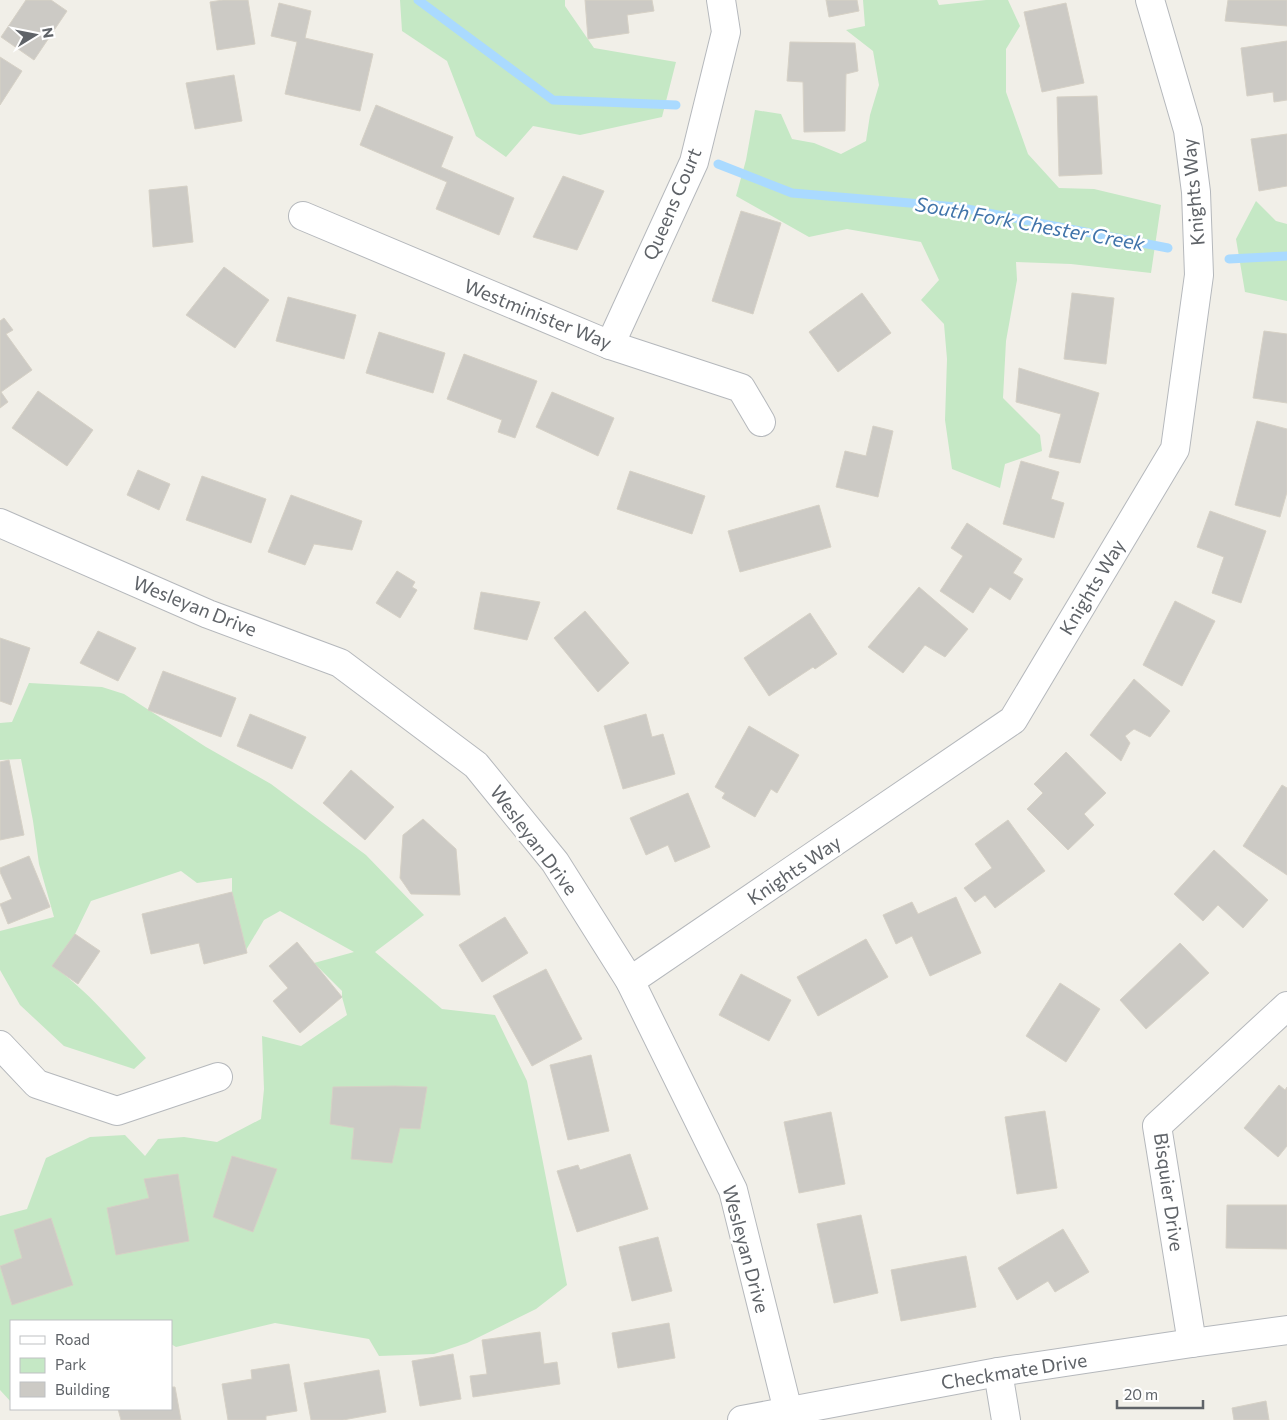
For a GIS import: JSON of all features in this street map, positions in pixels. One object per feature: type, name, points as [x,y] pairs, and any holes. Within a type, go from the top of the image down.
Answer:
[{"type":"street","name":"Queens Court","points":[[610,345],[694,162],[726,32],[721,0]]},
{"type":"street","name":"Knights Way","points":[[630,981],[1013,720],[1175,449],[1199,275],[1196,192],[1188,130],[1150,0]]},
{"type":"street","name":"Westminister Way","points":[[303,216],[610,345],[741,388],[761,422]]},
{"type":"street","name":"Wesleyan Drive","points":[[0,523],[208,614],[340,663],[476,765],[555,862],[630,981],[733,1190],[788,1411]]},
{"type":"street","name":"Bisquier Drive","points":[[1192,1342],[1157,1126],[1287,1006]]},
{"type":"street","points":[[0,1045],[36,1084],[117,1112],[218,1077]]},
{"type":"street","name":"Checkmate Drive","points":[[742,1420],[998,1372],[1192,1342],[1287,1330]]},
{"type":"street","points":[[998,1372],[1006,1420]]},
{"type":"green space","points":[[400,0],[565,0],[565,6],[594,48],[676,62],[662,117],[580,135],[533,126],[506,157],[476,136],[447,61],[402,31]]},
{"type":"green space","points":[[863,0],[937,0],[939,5],[986,0],[1008,0],[1020,26],[1006,49],[1006,92],[1028,154],[1059,188],[1094,189],[1161,205],[1151,273],[1071,264],[1016,262],[1017,280],[1006,341],[1003,398],[1040,435],[1042,451],[1005,464],[1000,488],[952,469],[945,420],[947,359],[944,324],[921,300],[939,280],[921,242],[847,229],[809,237],[736,196],[746,160],[755,110],[781,114],[792,139],[814,143],[841,154],[866,141],[870,115],[879,85],[873,51],[846,30],[865,26]]},
{"type":"green space","points":[[1256,201],[1276,221],[1287,224],[1287,301],[1245,292],[1236,239]]},
{"type":"green space","points":[[29,683],[102,687],[124,694],[206,747],[271,784],[366,855],[424,915],[375,952],[442,1009],[495,1015],[527,1081],[567,1285],[536,1309],[467,1343],[434,1354],[379,1356],[369,1339],[275,1323],[176,1347],[172,1345],[172,1320],[10,1320],[10,1401],[0,1390],[0,1216],[27,1209],[46,1158],[90,1137],[125,1135],[145,1156],[158,1139],[184,1137],[217,1142],[261,1119],[264,1089],[262,1036],[301,1046],[347,1015],[342,991],[314,963],[354,952],[280,911],[264,920],[246,950],[232,892],[232,878],[197,883],[181,871],[91,901],[75,934],[53,966],[78,986],[146,1058],[134,1069],[64,1046],[20,1005],[0,970],[0,931],[54,917],[39,864],[21,759],[0,760],[0,723],[12,722]]},
{"type":"building","points":[[26,0],[51,0],[67,11],[34,60],[1,37]]},
{"type":"building","points":[[248,0],[255,44],[217,50],[210,2]]},
{"type":"building","points":[[585,0],[652,0],[654,11],[627,15],[629,33],[588,39]]},
{"type":"building","points":[[826,0],[857,0],[859,11],[829,17]]},
{"type":"building","points":[[1228,0],[1287,0],[1287,26],[1225,21]]},
{"type":"building","points":[[279,3],[311,11],[305,38],[373,54],[360,111],[285,94],[297,42],[271,36]]},
{"type":"building","points":[[1066,3],[1084,83],[1042,92],[1024,12]]},
{"type":"building","points":[[1287,41],[1287,100],[1274,102],[1273,92],[1247,96],[1241,48]]},
{"type":"building","points":[[790,42],[855,43],[858,71],[846,74],[845,131],[804,132],[803,82],[787,81]]},
{"type":"building","points":[[0,57],[22,71],[0,105]]},
{"type":"building","points":[[234,75],[242,121],[195,129],[186,83]]},
{"type":"building","points":[[1097,96],[1102,174],[1059,176],[1057,97]]},
{"type":"building","points":[[376,105],[453,137],[441,167],[514,198],[499,235],[436,209],[447,182],[360,145]]},
{"type":"building","points":[[1287,134],[1287,186],[1259,191],[1251,139]]},
{"type":"building","points":[[563,176],[604,191],[577,250],[533,237]]},
{"type":"building","points":[[187,186],[193,242],[153,247],[149,190]]},
{"type":"building","points":[[741,211],[781,223],[753,314],[712,301]]},
{"type":"building","points":[[224,267],[269,300],[235,348],[186,315]]},
{"type":"building","points":[[862,293],[891,333],[838,372],[809,332]]},
{"type":"building","points":[[1072,293],[1114,298],[1106,364],[1064,359]]},
{"type":"building","points":[[288,297],[356,315],[344,359],[276,341]]},
{"type":"building","points":[[4,318],[13,330],[6,334],[32,370],[1,392],[8,402],[0,408],[0,321]]},
{"type":"building","points":[[1264,331],[1287,334],[1287,403],[1253,398]]},
{"type":"building","points":[[379,332],[445,353],[433,393],[366,373]]},
{"type":"building","points":[[464,354],[537,381],[515,438],[498,432],[502,420],[447,399]]},
{"type":"building","points":[[1019,368],[1099,393],[1080,463],[1049,457],[1061,414],[1016,402]]},
{"type":"building","points":[[38,391],[93,430],[67,466],[12,428]]},
{"type":"building","points":[[552,392],[614,418],[598,456],[536,427]]},
{"type":"building","points":[[1257,421],[1287,429],[1287,492],[1280,517],[1235,505]]},
{"type":"building","points":[[873,426],[893,431],[878,497],[836,487],[845,451],[866,456]]},
{"type":"building","points":[[1021,461],[1059,472],[1051,499],[1064,503],[1054,538],[1003,524]]},
{"type":"building","points":[[138,470],[170,484],[159,510],[127,495]]},
{"type":"building","points":[[630,471],[705,496],[692,534],[617,509]]},
{"type":"building","points":[[202,476],[266,499],[251,543],[186,520]]},
{"type":"building","points":[[291,495],[362,521],[352,550],[314,544],[305,565],[268,552]]},
{"type":"building","points":[[819,505],[831,547],[740,572],[728,531]]},
{"type":"building","points":[[1210,511],[1266,531],[1241,603],[1212,593],[1224,557],[1197,547]]},
{"type":"building","points":[[967,523],[1022,559],[1013,573],[1023,579],[1010,600],[990,587],[973,613],[940,591],[963,556],[951,548]]},
{"type":"building","points":[[397,571],[415,582],[412,587],[417,590],[400,618],[376,603]]},
{"type":"building","points":[[919,587],[968,629],[945,657],[925,645],[903,673],[868,647]]},
{"type":"building","points":[[481,592],[540,602],[527,640],[474,629]]},
{"type":"building","points":[[1175,601],[1215,621],[1182,686],[1143,665]]},
{"type":"building","points":[[585,611],[629,663],[598,692],[554,638]]},
{"type":"building","points":[[810,613],[837,654],[815,669],[813,667],[769,696],[744,658]]},
{"type":"building","points":[[98,631],[136,648],[118,681],[80,663]]},
{"type":"building","points":[[0,638],[30,648],[11,705],[0,701]]},
{"type":"building","points":[[163,671],[236,698],[221,737],[148,710]]},
{"type":"building","points":[[1134,679],[1170,711],[1150,737],[1134,729],[1125,736],[1130,743],[1121,761],[1090,735]]},
{"type":"building","points":[[250,714],[306,737],[292,769],[237,746]]},
{"type":"building","points":[[646,714],[652,737],[663,734],[675,774],[623,789],[604,726]]},
{"type":"building","points":[[749,726],[799,755],[777,793],[771,789],[755,817],[722,798],[725,793],[715,787]]},
{"type":"building","points":[[1066,752],[1106,793],[1084,814],[1094,825],[1068,850],[1027,809],[1043,793],[1034,784]]},
{"type":"building","points":[[9,760],[24,835],[0,840],[0,762]]},
{"type":"building","points":[[351,770],[394,807],[365,840],[323,803]]},
{"type":"building","points":[[1282,785],[1287,788],[1287,875],[1243,846]]},
{"type":"building","points":[[688,793],[710,847],[675,862],[668,845],[646,855],[630,818]]},
{"type":"building","points":[[423,819],[456,849],[460,895],[411,894],[400,878],[403,835]]},
{"type":"building","points":[[1008,820],[1045,871],[995,908],[985,895],[975,902],[964,888],[992,868],[975,844]]},
{"type":"building","points":[[1214,850],[1268,900],[1243,928],[1218,905],[1203,921],[1174,894]]},
{"type":"building","points":[[29,856],[50,907],[8,924],[0,904],[12,899],[0,868]]},
{"type":"building","points":[[232,892],[247,953],[204,964],[199,943],[151,954],[142,914]]},
{"type":"building","points":[[956,897],[981,953],[930,976],[912,936],[896,944],[883,915],[912,902],[918,914]]},
{"type":"building","points":[[505,917],[528,953],[482,982],[459,945]]},
{"type":"building","points":[[75,934],[100,951],[78,984],[52,966]]},
{"type":"building","points":[[866,939],[888,977],[818,1016],[797,977]]},
{"type":"building","points":[[297,942],[342,997],[300,1033],[273,1001],[288,988],[269,966]]},
{"type":"building","points":[[1180,943],[1209,973],[1146,1029],[1120,1000]]},
{"type":"building","points":[[546,969],[582,1039],[532,1066],[493,996]]},
{"type":"building","points":[[741,974],[791,1000],[769,1041],[719,1015]]},
{"type":"building","points":[[1060,983],[1100,1009],[1066,1062],[1026,1036]]},
{"type":"building","points":[[591,1055],[609,1131],[568,1140],[550,1065]]},
{"type":"building","points":[[1279,1085],[1285,1090],[1287,1087],[1287,1146],[1278,1157],[1244,1128]]},
{"type":"building","points":[[333,1087],[427,1087],[420,1129],[400,1128],[392,1163],[351,1159],[354,1128],[330,1124]]},
{"type":"building","points":[[1045,1111],[1057,1188],[1017,1194],[1005,1117]]},
{"type":"building","points":[[831,1112],[845,1184],[799,1193],[784,1122]]},
{"type":"building","points":[[630,1154],[648,1209],[577,1232],[557,1171],[578,1165],[580,1170]]},
{"type":"building","points":[[232,1156],[277,1169],[253,1232],[213,1217]]},
{"type":"building","points":[[178,1174],[189,1241],[116,1255],[107,1208],[149,1198],[144,1179]]},
{"type":"building","points":[[1227,1205],[1287,1205],[1287,1249],[1226,1248]]},
{"type":"building","points":[[861,1215],[878,1293],[834,1303],[817,1224]]},
{"type":"building","points":[[51,1218],[73,1285],[12,1305],[0,1266],[22,1258],[14,1230]]},
{"type":"building","points":[[1063,1229],[1089,1272],[1055,1292],[1048,1281],[1017,1300],[998,1268]]},
{"type":"building","points":[[658,1237],[672,1291],[632,1301],[619,1247]]},
{"type":"building","points":[[966,1256],[976,1307],[901,1321],[891,1270]]},
{"type":"building","points":[[669,1323],[675,1358],[618,1368],[612,1333]]},
{"type":"building","points":[[540,1332],[544,1364],[557,1362],[560,1384],[473,1397],[470,1376],[487,1374],[482,1340]]},
{"type":"building","points":[[453,1354],[461,1399],[420,1406],[412,1361]]},
{"type":"building","points":[[289,1364],[297,1411],[266,1416],[266,1420],[228,1420],[222,1384],[252,1379],[251,1370]]},
{"type":"building","points":[[379,1370],[386,1412],[343,1420],[311,1420],[304,1383]]},
{"type":"building","points":[[172,1387],[175,1387],[181,1420],[121,1420],[118,1410],[172,1410]]},
{"type":"building","points":[[1266,1401],[1269,1420],[1234,1420],[1232,1408]]},
{"type":"waterway","name":"South Fork Chester Creek","points":[[418,0],[553,100],[676,105]]},
{"type":"waterway","name":"South Fork Chester Creek","points":[[718,164],[792,193],[957,207],[1168,248]]},
{"type":"waterway","name":"South Fork Chester Creek","points":[[1229,259],[1287,256]]}]
